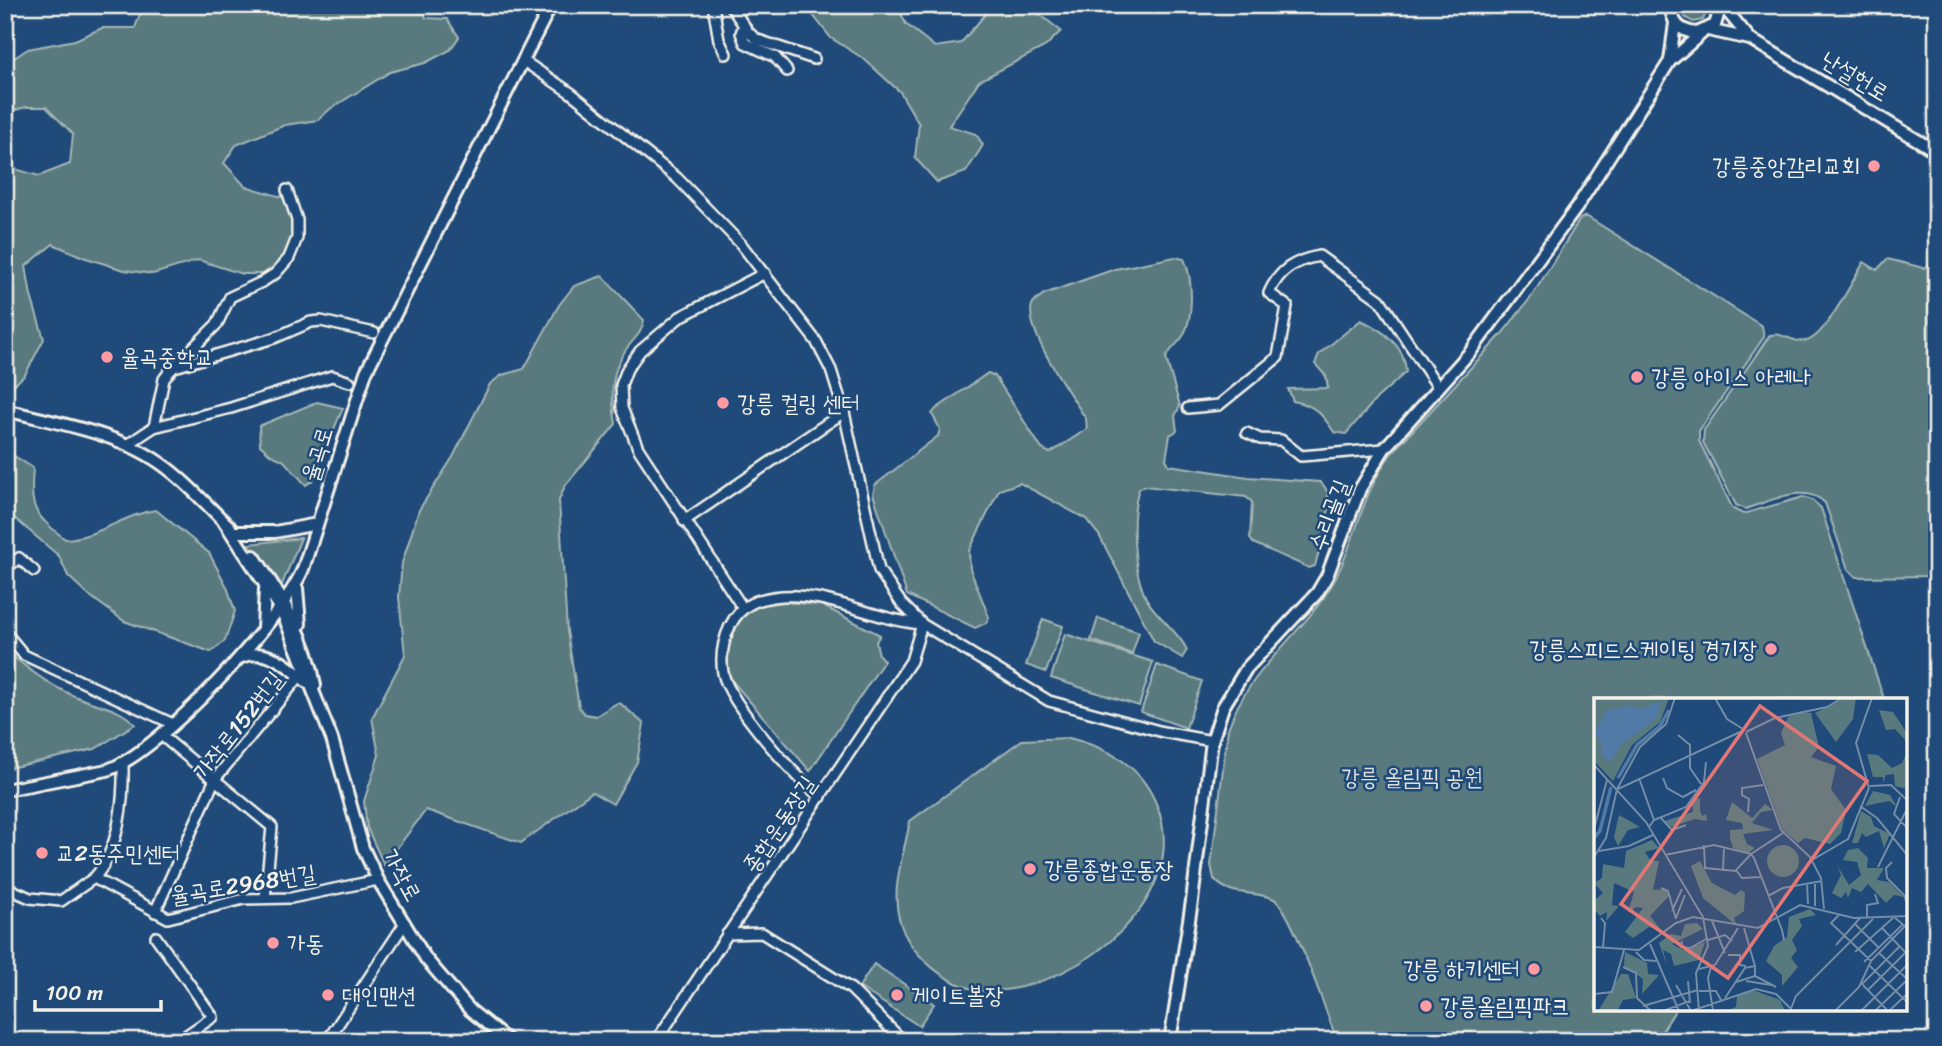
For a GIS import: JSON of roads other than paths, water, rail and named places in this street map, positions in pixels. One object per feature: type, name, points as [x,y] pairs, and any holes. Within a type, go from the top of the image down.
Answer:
[{"type":"street","name":"율곡로","points":[[5,790],[123,765],[173,724],[239,658],[283,606],[298,583],[370,363],[551,5]]},
{"type":"street","points":[[713,5],[719,40],[726,54]]},
{"type":"street","points":[[730,5],[758,40],[814,59]]},
{"type":"street","points":[[1705,32],[1719,19],[1721,5]]},
{"type":"street","name":"난설헌로","points":[[1721,5],[1750,38],[1937,152]]},
{"type":"street","points":[[1670,6],[1675,23]]},
{"type":"street","name":"난설헌로","points":[[1675,23],[1684,31],[1750,38]]},
{"type":"street","name":"수리골길","points":[[1670,61],[1675,23]]},
{"type":"street","points":[[744,25],[741,33],[745,43],[775,57],[787,71]]},
{"type":"street","name":"수리골길","points":[[1170,1041],[1192,901],[1212,741],[1223,707],[1246,669],[1317,593],[1328,576],[1360,489],[1384,449],[1471,351],[1577,206],[1670,61],[1705,32]]},
{"type":"street","points":[[521,60],[571,93],[677,178],[765,273],[820,348],[831,370],[844,412],[879,569],[901,603],[922,624],[1049,701],[1163,732],[1212,741]]},
{"type":"street","points":[[154,427],[164,379],[217,324],[230,297],[270,278],[289,258],[298,238],[297,220],[287,190]]},
{"type":"street","points":[[1188,408],[1219,405],[1278,358],[1287,306],[1269,293],[1275,279],[1296,260],[1319,256],[1380,300],[1438,387]]},
{"type":"street","points":[[742,607],[684,521],[627,428],[622,408],[621,385],[627,369],[640,351],[680,317],[765,273]]},
{"type":"street","points":[[176,367],[274,338],[311,322],[321,321],[374,333]]},
{"type":"street","points":[[127,445],[154,427],[231,408],[331,376],[350,382]]},
{"type":"street","name":"가작로","points":[[5,410],[127,445],[165,466],[206,500],[225,523],[265,587],[283,606],[314,690],[363,848],[378,880],[426,959],[470,1010],[508,1041]]},
{"type":"street","points":[[684,521],[844,412]]},
{"type":"street","points":[[1247,433],[1260,439],[1281,440],[1301,456],[1384,449]]},
{"type":"street","name":"가작로","points":[[225,523],[235,532],[283,606],[311,660],[314,690]]},
{"type":"street","points":[[235,532],[275,532],[317,524]]},
{"type":"street","points":[[5,569],[19,558],[34,571]]},
{"type":"street","points":[[298,583],[299,621],[311,660]]},
{"type":"street","points":[[263,629],[265,587]]},
{"type":"street","points":[[821,797],[807,786],[749,718],[724,677],[722,651],[731,626],[742,607],[766,598],[801,596],[849,604],[887,618],[922,624]]},
{"type":"street","name":"종합운동장길","points":[[656,1041],[911,661],[922,624]]},
{"type":"street","points":[[5,632],[24,654],[173,724]]},
{"type":"street","points":[[239,658],[254,652],[263,654],[283,663],[314,690]]},
{"type":"street","name":"가작로152번길","points":[[155,912],[215,779],[300,676]]},
{"type":"street","points":[[161,735],[272,827],[265,898]]},
{"type":"street","points":[[5,887],[30,898],[61,901],[94,878],[107,864],[124,790],[123,765]]},
{"type":"street","name":"율곡로2968번길","points":[[94,878],[168,918],[244,899],[291,898],[378,880]]},
{"type":"street","points":[[327,1041],[405,923]]},
{"type":"street","points":[[727,934],[762,933],[851,989],[903,1041]]},
{"type":"street","points":[[156,937],[213,1017],[178,1041]]},
{"type":"place","name":"강릉중앙감리교회","points":[[1874,166]]},
{"type":"place","name":"율곡중학교","points":[[107,357]]},
{"type":"place","name":"강릉 아이스 아레나","points":[[1637,377]]},
{"type":"place","name":"강릉 컬링 센터","points":[[723,403]]},
{"type":"place","name":"강릉스피드스케이팅 경기장","points":[[1771,649]]},
{"type":"place","name":"교2동주민센터","points":[[42,853]]},
{"type":"place","name":"강릉종합운동장","points":[[1030,869]]},
{"type":"place","name":"가동","points":[[273,943]]},
{"type":"place","name":"강릉 하키센터","points":[[1534,969]]},
{"type":"place","name":"대인맨션","points":[[328,995]]},
{"type":"place","name":"게이트볼장","points":[[897,995]]},
{"type":"place","name":"강릉올림픽파크","points":[[1426,1006]]},
{"type":"park label","name":"강릉 올림픽 공원","points":[[1412,777]]}]
